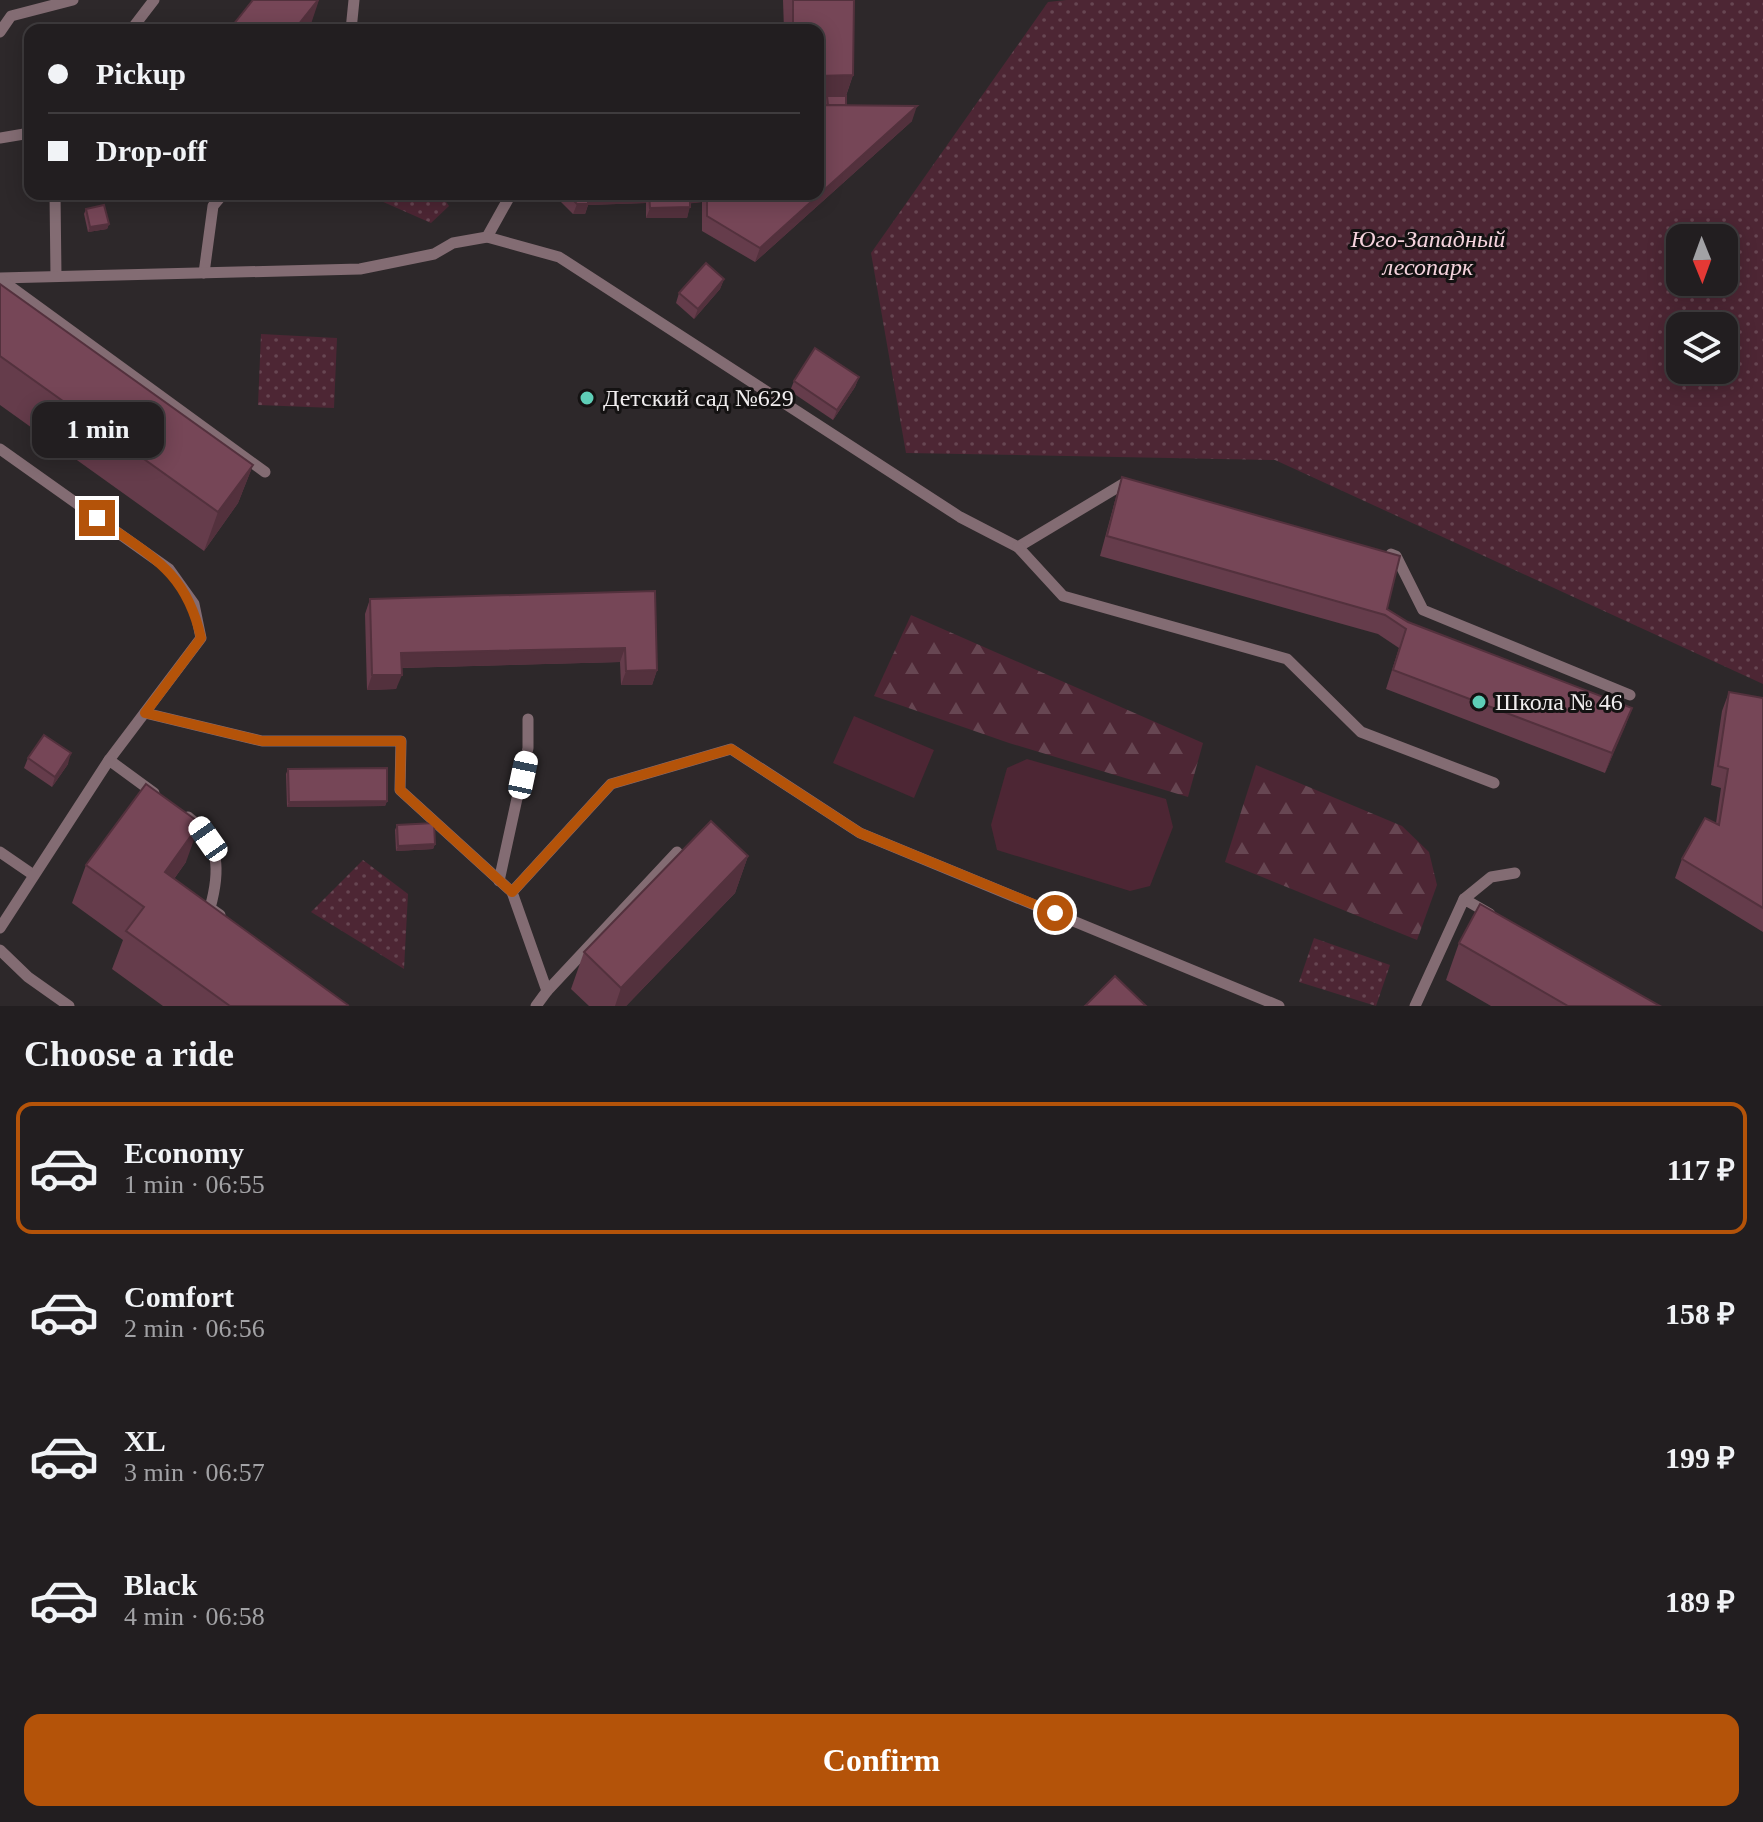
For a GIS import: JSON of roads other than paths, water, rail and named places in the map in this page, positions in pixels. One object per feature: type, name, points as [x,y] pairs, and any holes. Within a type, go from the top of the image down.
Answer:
[{"type":"lane","points":[[0,32],[11,16],[73,0]]},
{"type":"lane","points":[[136,24],[154,0]]},
{"type":"lane","points":[[352,24],[354,0]]},
{"type":"lane","points":[[0,138],[24,134]]},
{"type":"lane","points":[[55,200],[56,276]]},
{"type":"lane","points":[[204,273],[213,206],[218,200]]},
{"type":"lane","points":[[487,237],[508,200]]},
{"type":"lane","points":[[0,279],[360,269],[434,254],[453,243],[487,237],[559,257],[960,517],[1018,547],[1063,596],[1287,659],[1361,732],[1494,783]]},
{"type":"lane","points":[[0,279],[265,472]]},
{"type":"lane","points":[[0,449],[169,569],[194,604],[201,638],[109,760],[32,874],[0,928]]},
{"type":"lane","points":[[1018,547],[1123,484],[1138,488]]},
{"type":"lane","points":[[1381,552],[1396,556],[1423,610],[1630,695]]},
{"type":"lane","points":[[145,713],[262,741],[401,741],[400,790],[512,892],[547,991]]},
{"type":"lane","points":[[499,881],[528,748],[528,719]]},
{"type":"lane","points":[[512,892],[611,784],[731,749],[860,833],[1279,1006]]},
{"type":"lane","points":[[109,760],[159,797]]},
{"type":"lane","points":[[172,806],[197,824],[218,854],[218,879],[210,908],[234,926]]},
{"type":"lane","points":[[0,852],[32,874]]},
{"type":"lane","points":[[536,1006],[677,852]]},
{"type":"lane","points":[[1415,1006],[1464,899],[1491,877],[1515,873]]},
{"type":"lane","points":[[1464,899],[1504,922]]},
{"type":"lane","points":[[0,950],[28,977],[69,1006]]},
{"type":"place","name":"Детский сад №629","points":[[587,398]]},
{"type":"place","name":"Школа № 46","points":[[1479,702]]},
{"type":"park label","name":"Юго-Западный лесопарк","points":[[1428,253]]}]
